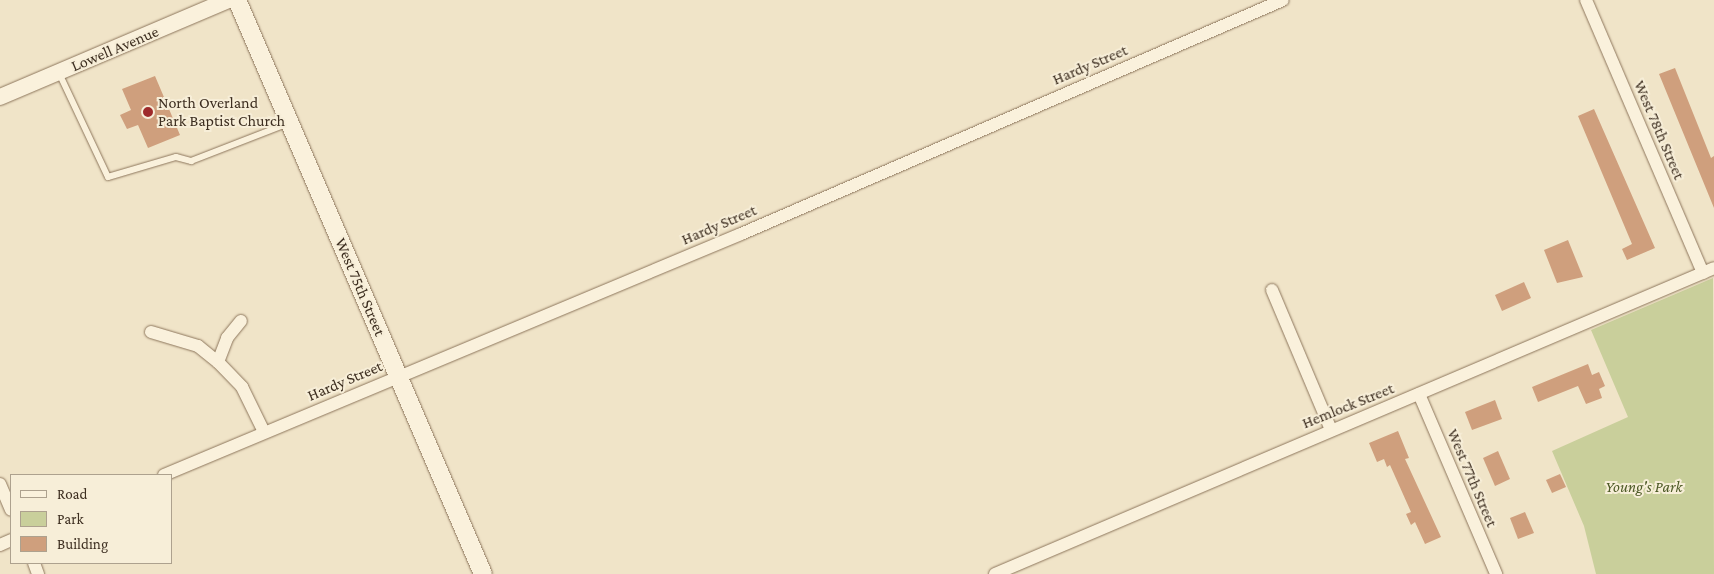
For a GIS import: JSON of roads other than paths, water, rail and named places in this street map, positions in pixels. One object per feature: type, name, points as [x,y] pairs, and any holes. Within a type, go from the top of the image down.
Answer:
[{"type":"main road","name":"West 75th Street","points":[[237,0],[483,574]]},
{"type":"street","name":"Lowell Avenue","points":[[0,97],[229,0]]},
{"type":"street","name":"Hardy Street","points":[[166,474],[741,234],[1283,0]]},
{"type":"street","name":"West 78th Street","points":[[1586,0],[1708,271]]},
{"type":"street","name":"Hemlock Street","points":[[995,574],[1708,271]]},
{"type":"street","points":[[1272,290],[1331,430]]},
{"type":"street","points":[[218,362],[227,338],[241,321]]},
{"type":"street","points":[[151,332],[198,346],[218,362],[250,399],[264,432]]},
{"type":"street","name":"West 77th Street","points":[[1419,394],[1496,574]]},
{"type":"street","points":[[0,484],[10,508]]},
{"type":"lane","points":[[59,72],[108,177],[176,156],[191,161],[290,123]]},
{"type":"place","name":"North Overland Park Baptist Church","points":[[148,112]]},
{"type":"park label","name":"Young's Park","points":[[1644,487]]}]
